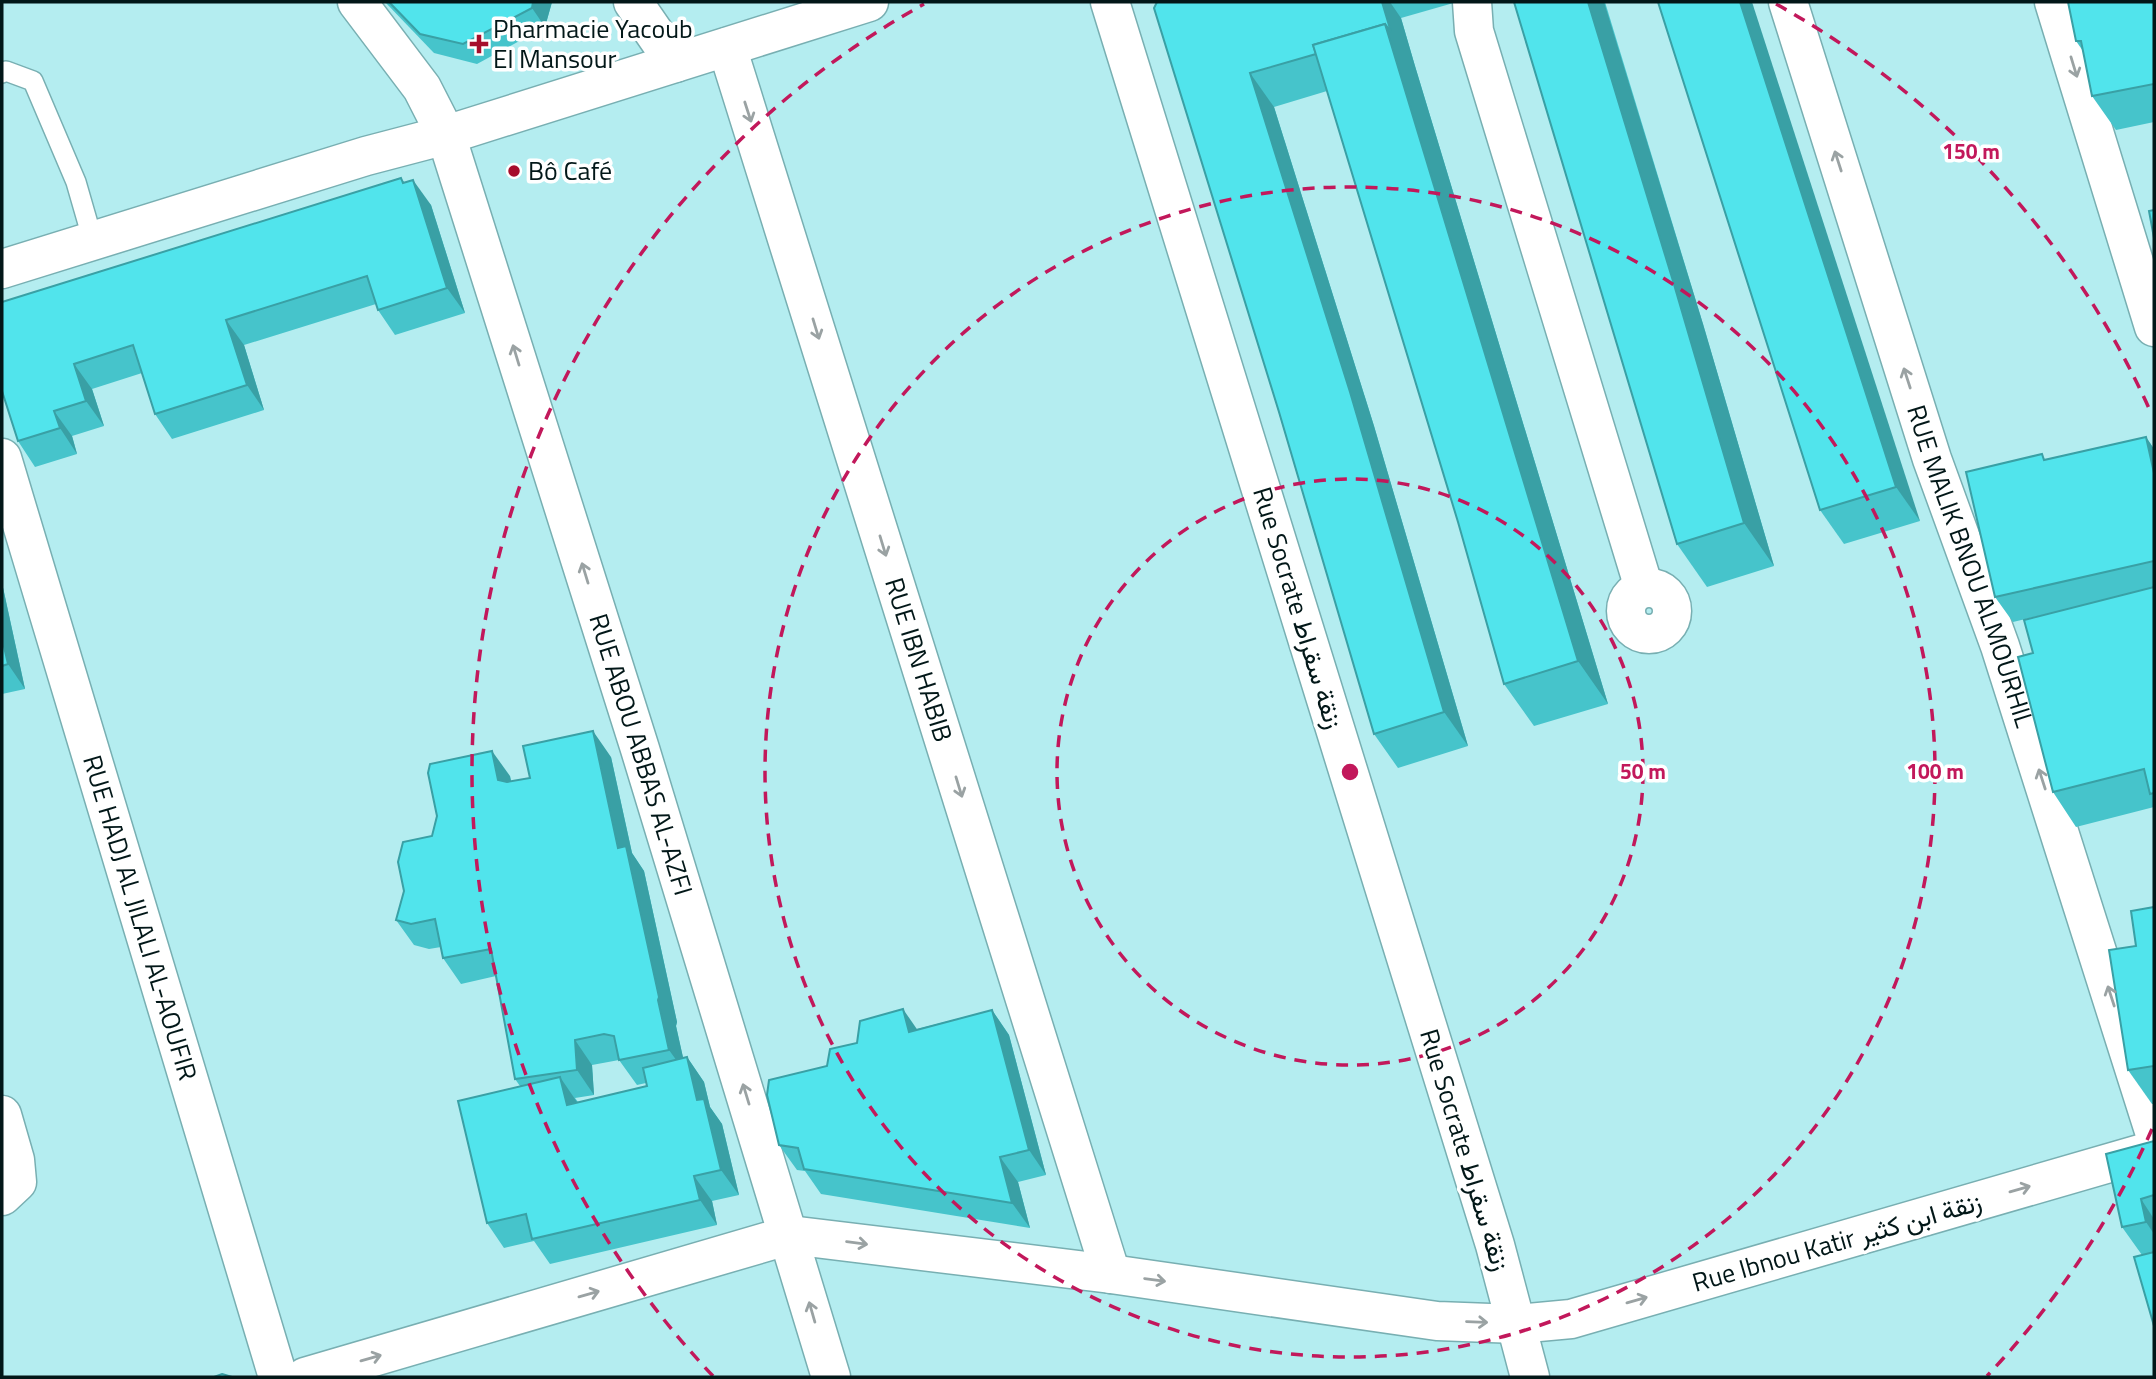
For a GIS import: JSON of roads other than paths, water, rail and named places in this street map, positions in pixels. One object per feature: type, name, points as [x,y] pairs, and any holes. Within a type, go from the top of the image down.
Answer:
[{"type":"street","name":"RUE ABOU ABBAS AL-AZFI","points":[[357,2],[422,88],[446,135],[640,748],[831,1377]]},
{"type":"street","points":[[633,2],[675,64]]},
{"type":"street","points":[[2,269],[366,156],[446,135],[869,2]]},
{"type":"street","name":"Rue Socrate زنقة سقراط","points":[[1110,2],[1487,1218],[1530,1377]]},
{"type":"street","name":"RUE MALIK BNOU ALMOURHIL","points":[[1788,2],[1933,459],[2000,646],[2154,1131]]},
{"type":"street","points":[[2054,2],[2154,327]]},
{"type":"street","points":[[1466,12],[1644,589]]},
{"type":"street","name":"RUE IBN HABIB","points":[[727,47],[1111,1274]]},
{"type":"street","name":"RUE HADJ AL JILALI AL-AOUFIR","points":[[2,458],[278,1377]]},
{"type":"street","points":[[2000,646],[2039,636]]},
{"type":"street","points":[[2,1115],[15,1160],[16,1182],[2,1196]]},
{"type":"street","name":"Rue Ibnou Katir زنقة ابن كثير","points":[[790,1235],[1111,1274],[1437,1321],[1517,1324],[1571,1319],[2154,1150]]},
{"type":"street","points":[[305,1377],[790,1235]]},
{"type":"lane","points":[[2,73],[6,71],[33,81],[76,182],[93,240]]},
{"type":"place","name":"Pharmacie Yacoub El Mansour","points":[[479,44]]},
{"type":"place","name":"Bô Café","points":[[514,171]]}]
